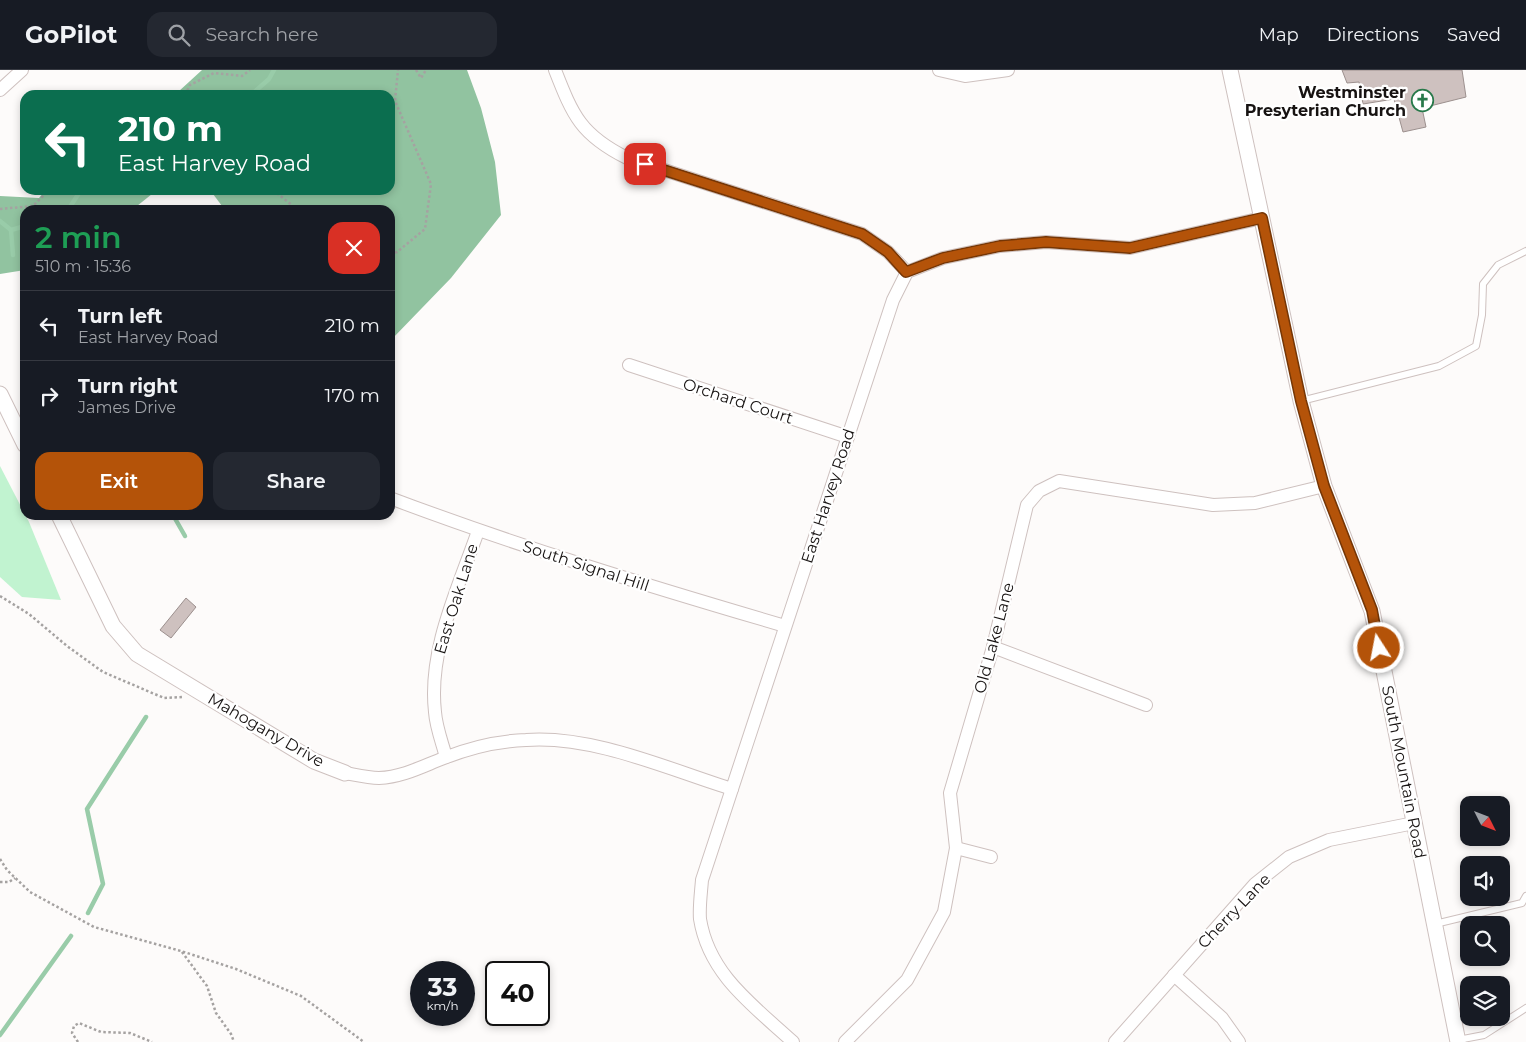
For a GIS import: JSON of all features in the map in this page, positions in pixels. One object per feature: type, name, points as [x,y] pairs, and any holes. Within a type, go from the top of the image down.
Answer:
[{"type":"street","points":[[0,90],[22,70]]},
{"type":"street","points":[[555,70],[571,111],[586,131],[603,146],[627,158],[862,234],[888,252],[906,272],[943,258],[1000,246],[1046,242],[1130,248],[1262,218]]},
{"type":"street","points":[[939,70],[965,76],[1008,70]]},
{"type":"street","name":"South Mountain Road","points":[[1230,70],[1301,401],[1324,486],[1372,610],[1457,1041]]},
{"type":"street","name":"East Harvey Road","points":[[793,1042],[735,989],[710,955],[700,918],[702,880],[893,300],[906,272]]},
{"type":"street","name":"Orchard Court","points":[[629,365],[848,437]]},
{"type":"street","points":[[0,394],[20,435]]},
{"type":"street","name":"Old Lake Lane","points":[[846,1042],[907,980],[944,912],[956,848],[950,793],[993,647],[1027,505],[1039,491],[1058,481],[1213,505],[1255,502],[1324,486]]},
{"type":"street","name":"South Signal Hill","points":[[395,500],[478,531],[631,581],[786,626]]},
{"type":"street","name":"Mahogany Drive","points":[[61,520],[113,626],[137,654],[314,761],[345,773],[379,778],[406,774],[446,757],[493,744],[527,739],[568,741],[606,749],[732,789]]},
{"type":"street","name":"East Oak Lane","points":[[446,757],[435,713],[434,675],[440,642],[478,531]]},
{"type":"street","points":[[993,647],[1146,705]]},
{"type":"street","name":"Cherry Lane","points":[[1115,1042],[1255,884],[1289,857],[1329,840],[1414,823]]},
{"type":"street","points":[[956,848],[991,857]]},
{"type":"street","points":[[1174,975],[1222,1018],[1239,1042]]},
{"type":"lane","points":[[1301,401],[1439,366],[1476,346],[1482,315],[1483,284],[1498,265],[1526,252]]},
{"type":"lane","points":[[1435,924],[1522,903],[1526,896]]},
{"type":"lane","points":[[1457,1041],[1484,1035],[1526,1008]]},
{"type":"path","points":[[188,90],[190,86],[214,73],[242,76],[250,70]]},
{"type":"path","points":[[395,253],[424,229],[430,184],[395,101],[398,70]]},
{"type":"path","points":[[416,70],[421,78],[426,70]]},
{"type":"path","points":[[34,205],[44,195]]},
{"type":"path","points":[[279,195],[292,205]]},
{"type":"path","points":[[0,209],[20,207]]},
{"type":"path","points":[[0,596],[29,614],[67,646],[103,672],[164,698],[182,698],[192,687]]},
{"type":"path","points":[[0,859],[15,878],[30,892],[94,927],[181,951],[236,969],[301,996],[364,1042]]},
{"type":"path","points":[[0,882],[9,882],[15,878]]},
{"type":"path","points":[[181,951],[206,986],[216,1013],[231,1034],[234,1042]]},
{"type":"path","points":[[78,1042],[72,1033],[74,1026],[79,1023],[102,1032],[130,1033],[152,1042]]},
{"type":"green space","points":[[202,70],[467,70],[481,108],[495,162],[501,215],[451,278],[395,336],[395,205],[221,205],[214,195],[395,195],[395,90],[180,90]]},
{"type":"green space","points":[[42,195],[151,195],[138,205],[20,205],[20,271],[0,274],[0,196],[39,198]]},
{"type":"green space","points":[[0,466],[20,505],[20,520],[28,520],[29,522],[61,600],[22,597],[0,577]]},
{"type":"building","name":"Westminster Presyterian Church","points":[[1342,70],[1462,70],[1466,97],[1422,108],[1426,127],[1403,132],[1394,99],[1363,104],[1359,82],[1347,83]]},
{"type":"building","points":[[186,598],[196,607],[171,638],[160,630]]},
{"type":"waterway","points":[[257,90],[269,79],[274,70]]},
{"type":"waterway","points":[[71,205],[78,195]]},
{"type":"waterway","points":[[0,221],[11,230],[20,227]]},
{"type":"waterway","points":[[11,230],[13,255]]},
{"type":"waterway","points":[[176,520],[185,536]]},
{"type":"waterway","points":[[88,913],[103,884],[87,809],[146,717]]},
{"type":"waterway","points":[[0,1035],[71,936]]},
{"type":"place","name":"Westminster Presyterian Church","points":[[1422,101]]},
{"type":"route","points":[[645,164],[862,234],[888,252],[906,272],[943,258],[1000,246],[1046,242],[1093,247],[1130,248],[1262,218],[1301,401],[1324,486],[1372,610],[1379,648]]}]
